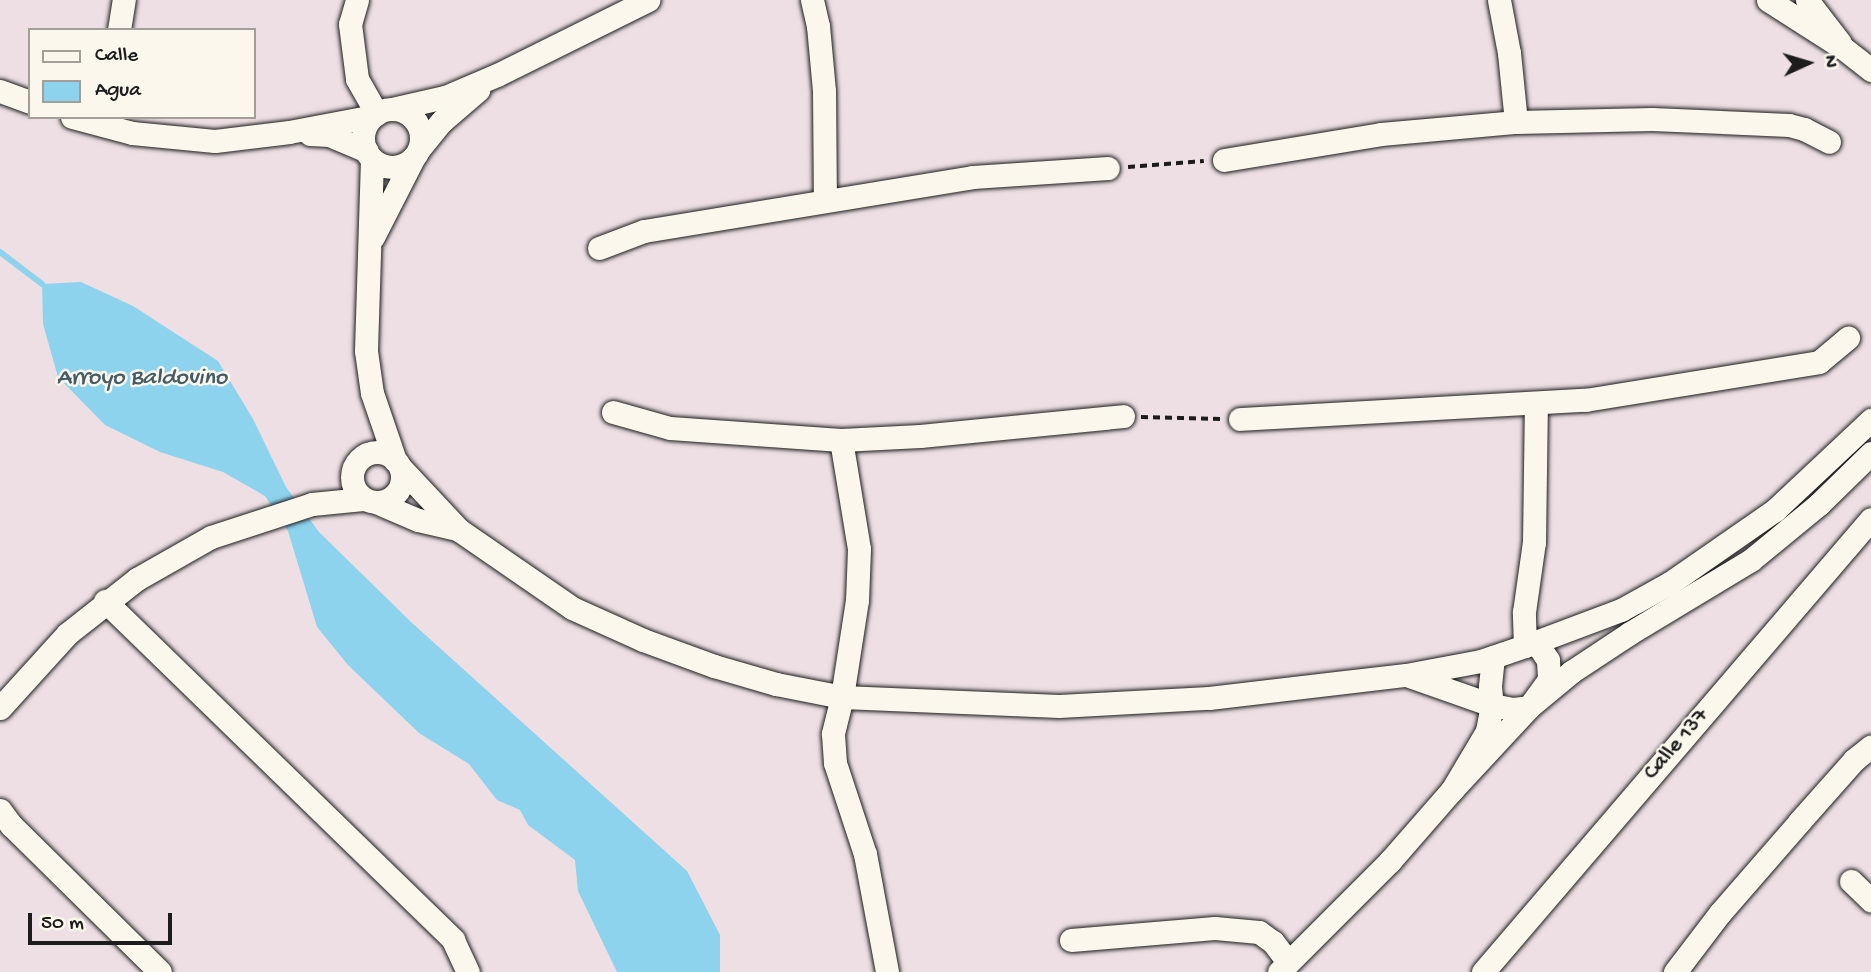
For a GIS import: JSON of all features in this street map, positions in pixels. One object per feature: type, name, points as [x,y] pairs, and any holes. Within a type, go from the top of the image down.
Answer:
[{"type":"street","points":[[119,28],[124,0]]},
{"type":"street","points":[[357,0],[350,24],[357,79],[381,113]]},
{"type":"street","points":[[84,119],[174,140],[215,141],[289,132],[381,113],[444,97],[497,75],[648,0]]},
{"type":"street","points":[[813,0],[824,91],[825,200]]},
{"type":"street","points":[[1499,0],[1509,53],[1516,122]]},
{"type":"street","points":[[1768,0],[1843,48],[1871,70]]},
{"type":"street","points":[[1807,0],[1843,48]]},
{"type":"street","points":[[289,132],[328,135],[389,167],[407,164],[442,121],[497,75]]},
{"type":"street","points":[[0,91],[28,101]]},
{"type":"street","points":[[370,243],[416,153],[420,131],[410,115],[381,113]]},
{"type":"street","points":[[0,708],[67,634],[105,601],[136,579],[211,537],[312,504],[371,501],[395,495],[401,487],[398,464],[372,393],[366,351],[370,243],[369,155],[364,132],[381,113]]},
{"type":"street","points":[[1224,160],[1381,134],[1516,122],[1652,119],[1790,125],[1829,142]]},
{"type":"street","points":[[599,248],[645,230],[825,200],[973,177],[1108,168]]},
{"type":"street","points":[[1240,419],[1585,400],[1819,362],[1848,338]]},
{"type":"street","points":[[372,393],[358,461],[351,481],[371,501],[418,520],[459,530]]},
{"type":"street","points":[[1071,940],[1226,929],[1259,932],[1273,942],[1284,967],[1390,861],[1529,707],[1549,680],[1550,669],[1531,644],[1524,612],[1534,542],[1536,403]]},
{"type":"street","points":[[613,412],[670,428],[841,440],[920,436],[1123,416]]},
{"type":"street","points":[[312,504],[358,461],[382,452],[398,464],[459,530],[572,608],[643,640],[776,684],[842,697],[1059,706],[1209,698],[1406,676],[1493,657],[1621,610],[1670,583],[1775,510],[1871,420]]},
{"type":"street","points":[[841,440],[859,549],[857,600],[842,697],[833,734],[835,763],[865,854],[887,972]]},
{"type":"street","points":[[1406,676],[1492,705],[1513,709],[1529,707],[1571,672],[1620,639],[1751,559],[1819,504],[1871,453]]},
{"type":"street","name":"Calle 137","points":[[1483,972],[1871,519]]},
{"type":"street","points":[[105,601],[453,940],[468,972]]},
{"type":"street","points":[[1452,790],[1487,731],[1492,705],[1490,687],[1493,657]]},
{"type":"street","points":[[1675,972],[1781,842],[1854,760],[1871,746]]},
{"type":"street","points":[[0,810],[11,825],[160,972]]},
{"type":"street","points":[[1851,881],[1871,901]]},
{"type":"path","points":[[1108,168],[1224,160]]},
{"type":"path","points":[[1123,416],[1240,419]]},
{"type":"water","name":"Arroyo Baldovino","points":[[81,282],[133,306],[218,361],[253,419],[286,487],[319,532],[411,622],[687,871],[720,935],[720,972],[617,972],[578,891],[575,860],[528,825],[520,810],[497,800],[469,764],[419,733],[348,665],[317,627],[288,531],[265,496],[223,472],[160,452],[105,425],[58,377],[43,324],[42,284]]},
{"type":"waterway","points":[[0,252],[42,284]]}]
